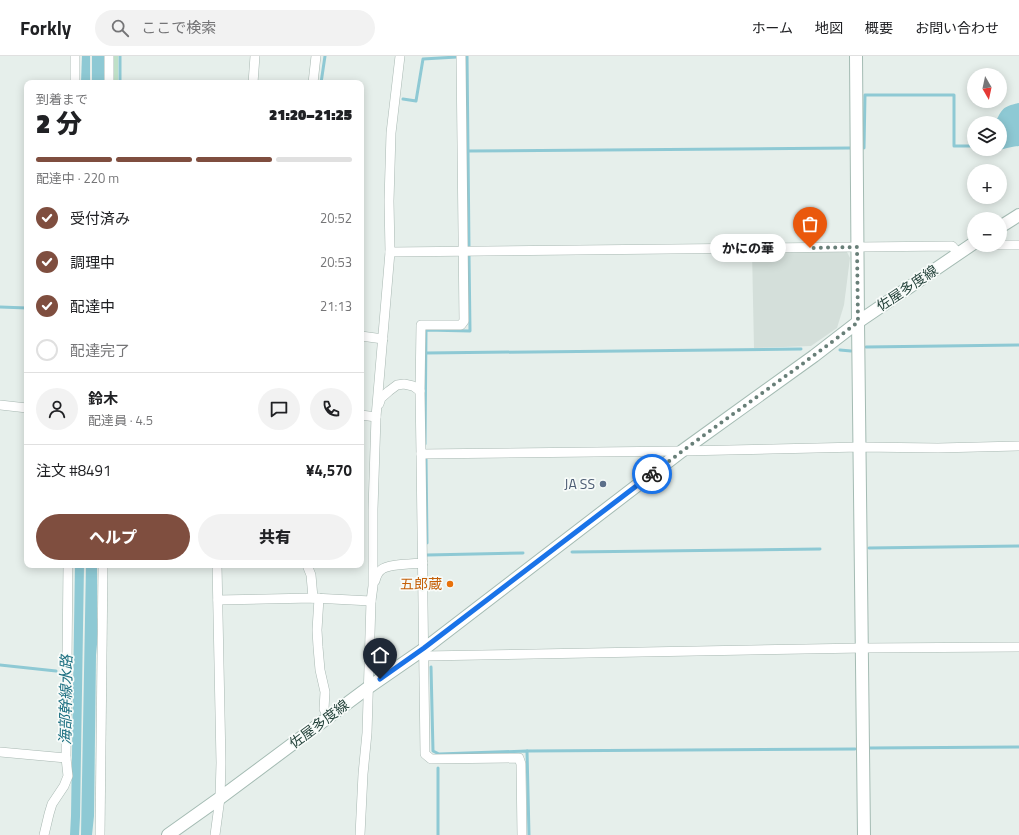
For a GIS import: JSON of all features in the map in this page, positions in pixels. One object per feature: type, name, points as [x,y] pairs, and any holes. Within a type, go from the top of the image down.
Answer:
[{"type":"main road","points":[[856,56],[864,835]]},
{"type":"main road","points":[[1007,223],[1019,215]]},
{"type":"main road","name":"佐屋多度線","points":[[168,835],[369,687],[424,652],[682,451],[814,356],[858,322],[967,248]]},
{"type":"street","points":[[75,56],[75,80]]},
{"type":"street","points":[[109,56],[109,80]]},
{"type":"street","points":[[253,80],[255,56]]},
{"type":"street","points":[[313,80],[316,56]]},
{"type":"street","points":[[360,835],[367,733],[371,601],[373,586],[376,417],[390,252],[388,201],[390,133],[400,56]]},
{"type":"street","points":[[461,56],[464,321],[461,325],[421,325],[420,391],[425,754],[431,759],[519,758],[522,835]]},
{"type":"street","points":[[1007,245],[1019,245]]},
{"type":"street","points":[[390,252],[952,246],[959,254]]},
{"type":"street","points":[[364,336],[383,339]]},
{"type":"street","points":[[376,417],[381,398],[397,385],[404,384],[413,386],[420,391]]},
{"type":"street","points":[[0,405],[24,408]]},
{"type":"street","points":[[364,415],[376,417]]},
{"type":"street","points":[[421,454],[1019,446]]},
{"type":"street","points":[[373,586],[376,576],[380,570],[386,567],[423,564]]},
{"type":"street","points":[[44,835],[52,804],[64,786],[68,776],[66,758],[68,568]]},
{"type":"street","points":[[100,835],[103,568]]},
{"type":"street","points":[[215,835],[220,798],[221,763],[217,568]]},
{"type":"street","points":[[308,568],[316,598],[320,670],[325,692],[324,709],[328,717]]},
{"type":"street","points":[[218,600],[316,598],[371,601]]},
{"type":"street","points":[[424,652],[1019,647]]},
{"type":"street","points":[[0,752],[66,758]]},
{"type":"shaded area","points":[[846,250],[850,258],[844,305],[837,328],[811,346],[754,348],[752,251]]},
{"type":"green space","points":[[113,56],[118,56],[118,80],[113,80]]},
{"type":"water","points":[[82,56],[90,56],[90,80],[81,80]]},
{"type":"water","points":[[92,56],[105,56],[104,80],[92,80]]},
{"type":"water","points":[[1019,103],[1019,146],[1007,148],[1007,116],[998,116],[1009,105]]},
{"type":"water","points":[[75,568],[84,568],[79,835],[70,835]]},
{"type":"water","points":[[86,568],[97,568],[98,634],[96,655],[94,816],[92,835],[81,835]]},
{"type":"waterway","points":[[120,56],[120,80]]},
{"type":"waterway","points":[[321,80],[325,56]]},
{"type":"waterway","points":[[467,56],[469,247]]},
{"type":"waterway","points":[[403,99],[416,101],[423,59],[457,57]]},
{"type":"waterway","points":[[864,148],[865,95],[954,95],[954,146],[967,146]]},
{"type":"waterway","points":[[468,151],[850,148]]},
{"type":"waterway","points":[[425,444],[426,330],[470,331],[469,256]]},
{"type":"waterway","points":[[0,307],[24,308]]},
{"type":"waterway","points":[[866,347],[1019,345]]},
{"type":"waterway","points":[[426,353],[801,349]]},
{"type":"waterway","points":[[840,350],[851,351]]},
{"type":"waterway","points":[[426,458],[427,543]]},
{"type":"waterway","points":[[869,548],[1019,546]]},
{"type":"waterway","points":[[572,552],[820,549]]},
{"type":"waterway","points":[[427,555],[523,553]]},
{"type":"waterway","name":"海部幹線水路","points":[[0,665],[56,671]]},
{"type":"waterway","points":[[431,667],[433,751],[439,754],[527,751],[529,835]]},
{"type":"waterway","points":[[870,748],[1019,747]]},
{"type":"waterway","points":[[527,751],[855,749]]},
{"type":"waterway","points":[[438,768],[438,835]]},
{"type":"way so far","points":[[652,474],[814,356],[858,322],[857,247],[810,248]]},
{"type":"place","name":"かにの華","points":[[810,248]]},
{"type":"place","name":"JA SS","points":[[603,484]]},
{"type":"place","name":"五郎蔵","points":[[450,584]]},
{"type":"route","points":[[380,679],[424,648],[652,474]]}]
